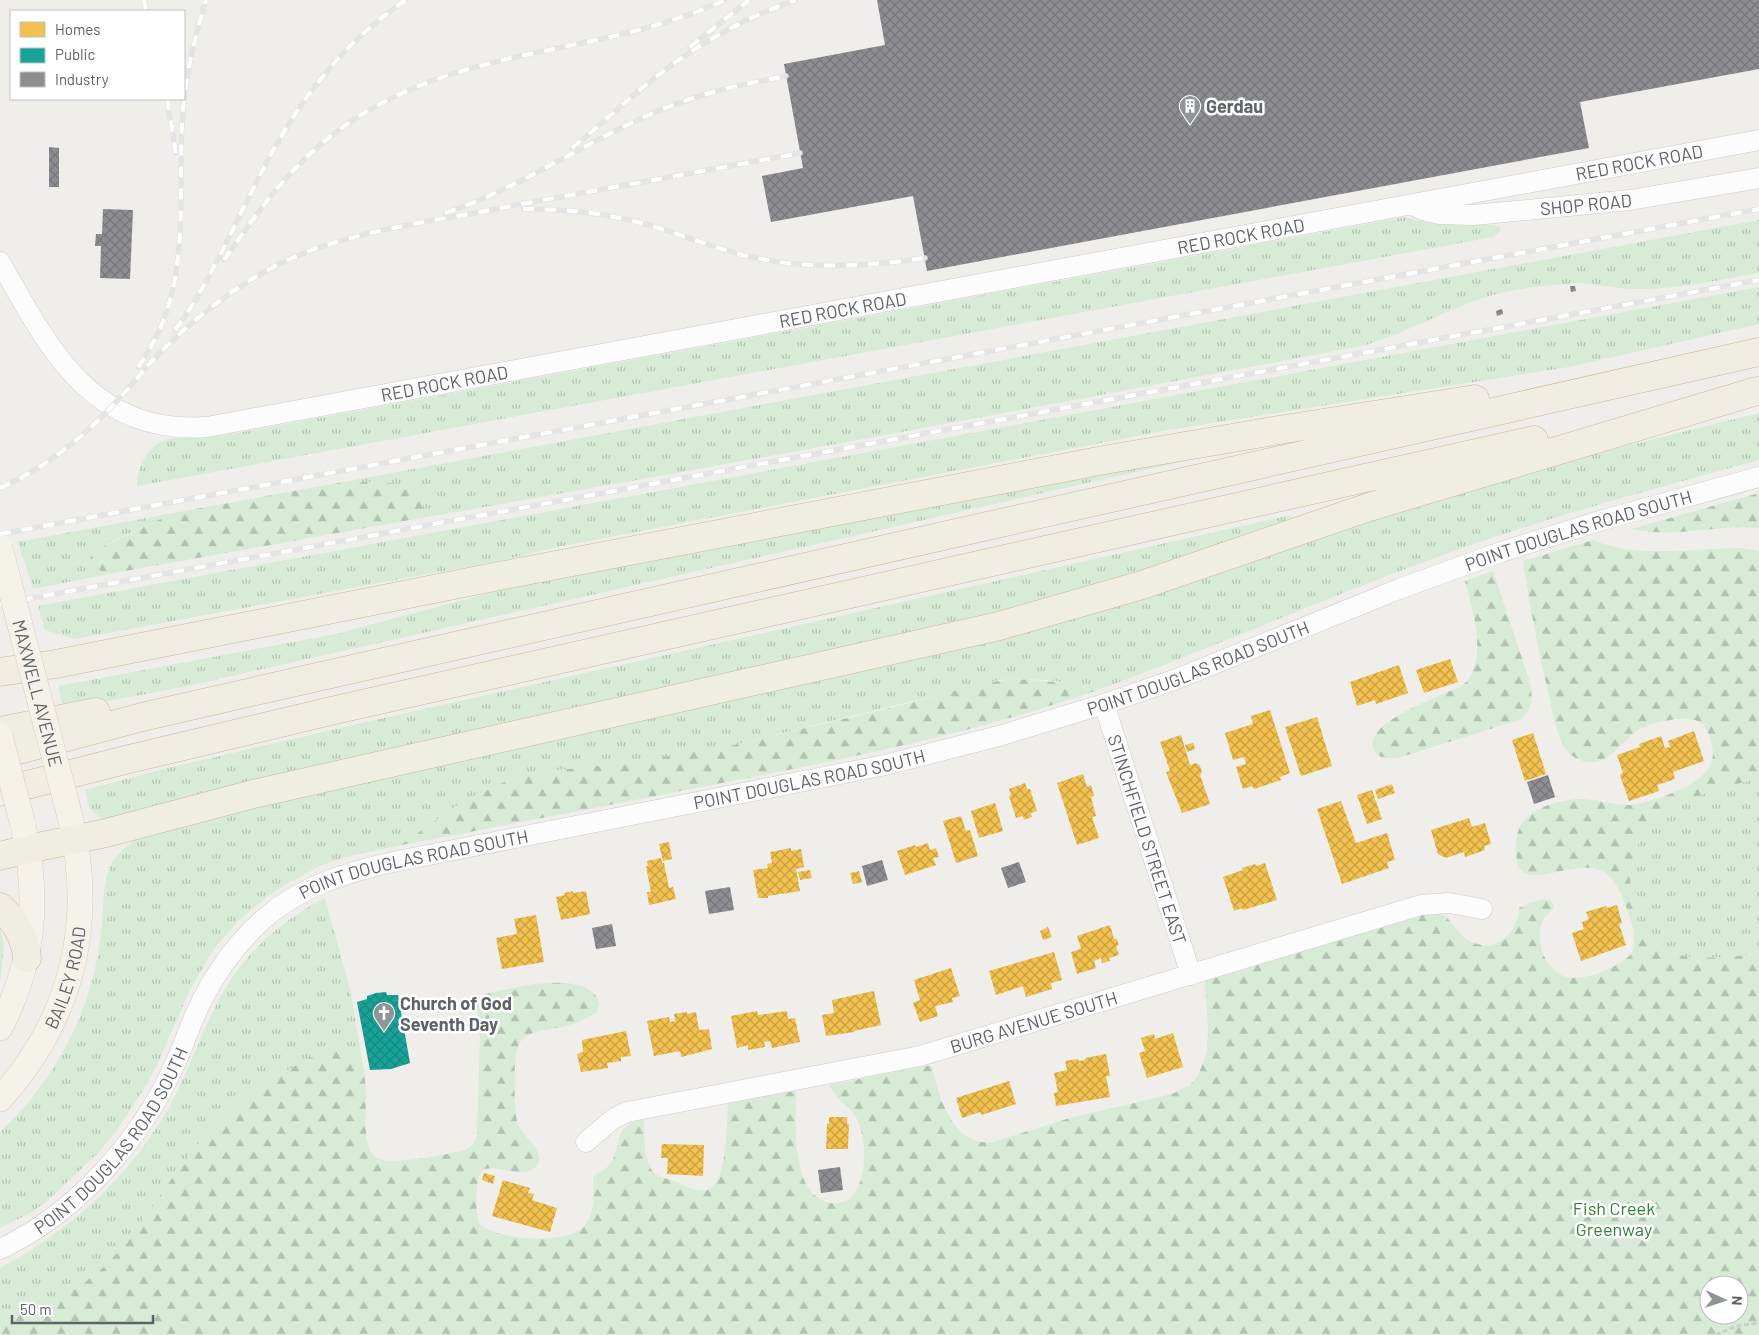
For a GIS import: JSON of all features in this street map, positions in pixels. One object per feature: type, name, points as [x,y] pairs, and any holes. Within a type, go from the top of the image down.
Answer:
[{"type":"highway","points":[[0,672],[32,668],[1165,448],[1751,354]]},
{"type":"highway","points":[[0,754],[313,678],[1751,354]]},
{"type":"highway","points":[[0,792],[336,710],[1758,391]]},
{"type":"highway","points":[[0,856],[26,837],[76,839],[106,833],[272,789],[999,626],[1151,582],[1369,508],[1758,391]]},
{"type":"highway","points":[[0,730],[89,713],[313,678]]},
{"type":"highway","points":[[0,907],[9,916],[18,930],[25,944],[27,958]]},
{"type":"main road","name":"MAXWELL AVENUE","points":[[0,548],[76,839]]},
{"type":"main road","points":[[0,736],[26,837],[32,880],[33,909],[27,958],[15,997],[0,1028]]},
{"type":"main road","name":"BAILEY ROAD","points":[[0,1099],[23,1071],[44,1039],[70,978],[80,918],[80,878],[76,839]]},
{"type":"street","name":"RED ROCK ROAD","points":[[0,262],[46,341],[68,369],[89,389],[112,406],[141,421],[167,427],[195,428],[255,419],[1759,140]]},
{"type":"street","name":"SHOP ROAD","points":[[1412,204],[1423,210],[1440,214],[1474,215],[1630,200],[1759,178]]},
{"type":"street","name":"POINT DOUGLAS ROAD SOUTH","points":[[0,1249],[22,1237],[57,1213],[104,1171],[131,1138],[154,1104],[174,1068],[202,1001],[230,955],[266,917],[289,900],[311,888],[349,873],[403,860],[918,758],[1008,734],[1174,680],[1399,589],[1474,561],[1578,527],[1759,477]]},
{"type":"street","name":"STINCHFIELD STREET EAST","points":[[1104,704],[1191,975]]},
{"type":"street","name":"BURG AVENUE SOUTH","points":[[586,1142],[613,1119],[628,1112],[920,1056],[1421,905],[1449,903],[1482,909]]},
{"type":"path","points":[[1716,1335],[1736,1326],[1759,1324]]},
{"type":"green space","points":[[1405,217],[1439,224],[1495,225],[1500,227],[1500,231],[1493,237],[137,486],[139,470],[146,455],[158,443],[174,438],[221,436]]},
{"type":"green space","points":[[1759,220],[1759,273],[1665,288],[1626,289],[1576,283],[1515,290],[1491,295],[1466,304],[1395,335],[1366,345],[1010,412],[415,519],[419,516],[422,496],[413,489],[338,483]]},
{"type":"green space","points":[[1759,287],[1759,324],[1569,367],[1168,430],[568,545],[494,562],[75,639],[45,630],[38,606]]},
{"type":"green space","points":[[1759,413],[1759,460],[1599,505],[1479,542],[1397,572],[1095,691],[1072,684],[1048,680],[999,680],[725,747],[526,776],[504,782],[456,806],[401,845],[346,857],[322,865],[268,896],[238,921],[208,958],[189,992],[147,1084],[117,1130],[99,1152],[46,1202],[30,1213],[0,1228],[0,1132],[29,1102],[42,1085],[54,1068],[74,1031],[89,992],[99,951],[108,872],[114,860],[123,849],[150,830],[777,685],[1521,472]]},
{"type":"green space","points":[[1216,454],[183,687],[64,709],[58,686],[336,634],[516,586],[1046,483]]},
{"type":"green space","points":[[370,482],[403,485],[411,488],[422,497],[423,505],[421,511],[415,519],[114,573],[103,572],[91,565],[91,557],[96,550],[173,513],[338,483]]},
{"type":"green space","points":[[1759,493],[1759,528],[1743,527],[1679,532],[1647,532],[1631,529]]},
{"type":"green space","points":[[173,513],[106,544],[103,572],[114,573],[33,589],[18,542]]},
{"type":"green space","points":[[1291,515],[1294,524],[1068,599],[104,821],[89,808],[85,790],[164,769]]},
{"type":"green space","name":"Fish Creek Greenway","points":[[1593,540],[1609,546],[1646,551],[1741,548],[1759,551],[1759,778],[1693,798],[1658,814],[1642,834],[1634,856],[1630,887],[1636,917],[1643,930],[1652,941],[1665,950],[1674,954],[1698,957],[1725,957],[1759,953],[1759,1335],[0,1335],[0,1313],[32,1306],[63,1295],[95,1275],[137,1229],[199,1142],[233,1106],[272,1079],[326,1050],[335,1048],[345,1050],[357,1056],[363,1068],[367,1137],[371,1151],[379,1159],[392,1161],[423,1158],[466,1150],[473,1145],[477,1136],[480,1037],[477,1005],[482,995],[494,992],[528,985],[565,983],[581,986],[593,993],[600,1005],[597,1012],[582,1020],[566,1026],[536,1032],[520,1042],[517,1048],[515,1070],[518,1125],[538,1153],[538,1164],[528,1172],[488,1168],[482,1170],[478,1181],[476,1204],[479,1224],[501,1234],[516,1237],[549,1238],[577,1232],[585,1225],[592,1208],[594,1195],[593,1176],[612,1162],[624,1129],[631,1123],[644,1119],[646,1155],[655,1174],[695,1190],[703,1191],[714,1185],[723,1164],[728,1103],[796,1091],[797,1149],[805,1182],[816,1196],[830,1203],[838,1203],[846,1201],[858,1188],[863,1173],[864,1147],[861,1131],[855,1116],[829,1085],[931,1065],[943,1104],[957,1128],[967,1136],[979,1141],[993,1142],[1070,1118],[1172,1094],[1190,1085],[1198,1076],[1207,1051],[1208,1028],[1205,981],[1423,915],[1434,913],[1443,915],[1468,940],[1487,945],[1503,940],[1509,934],[1518,917],[1519,908],[1536,901],[1548,900],[1552,902],[1554,907],[1543,920],[1540,938],[1547,962],[1552,968],[1566,977],[1574,978],[1592,975],[1611,968],[1632,953],[1634,942],[1631,919],[1615,883],[1609,876],[1598,869],[1570,869],[1542,875],[1531,875],[1522,871],[1517,861],[1516,850],[1516,840],[1521,825],[1526,818],[1541,808],[1569,800],[1592,800],[1629,805],[1652,800],[1680,790],[1695,782],[1707,770],[1713,755],[1711,742],[1706,728],[1700,722],[1678,719],[1653,724],[1640,729],[1609,756],[1597,762],[1583,761],[1570,754],[1562,742],[1554,719],[1531,612],[1523,561]]},
{"type":"green space","points":[[1493,571],[1530,682],[1532,699],[1527,713],[1519,720],[1398,758],[1386,758],[1378,755],[1373,742],[1378,732],[1389,721],[1461,686],[1471,675],[1475,664],[1477,640],[1474,616],[1465,581]]},
{"type":"green space","points":[[1016,679],[1068,683],[1095,691],[1006,719],[870,753],[401,845],[456,806],[504,782],[525,776],[725,747],[894,707],[983,683]]},
{"type":"green space","points":[[1759,778],[1759,953],[1725,957],[1698,957],[1674,954],[1665,950],[1652,941],[1643,930],[1636,917],[1632,902],[1630,887],[1631,871],[1634,856],[1644,830],[1658,814],[1668,808],[1707,793]]},
{"type":"green space","points":[[325,898],[350,989],[365,1077],[362,1068],[348,1051],[330,1049],[302,1335],[0,1335],[0,1268],[26,1253],[74,1219],[116,1179],[135,1157],[168,1109],[217,1003],[235,974],[256,948],[282,925],[295,915]]},
{"type":"green space","points":[[0,927],[4,946],[0,982]]},
{"type":"building: Homes","points":[[1450,659],[1458,682],[1424,693],[1416,670]]},
{"type":"building: Homes","points":[[1399,665],[1408,693],[1376,704],[1375,700],[1357,706],[1350,682]]},
{"type":"building: Homes","points":[[1270,710],[1290,773],[1280,777],[1281,780],[1254,789],[1252,786],[1243,789],[1236,767],[1246,764],[1244,757],[1233,760],[1225,733],[1253,724],[1251,716]]},
{"type":"building: Homes","points":[[1317,717],[1332,766],[1301,776],[1285,727]]},
{"type":"building: Homes","points":[[1694,731],[1704,761],[1673,772],[1675,779],[1657,785],[1659,791],[1629,801],[1620,775],[1623,773],[1617,755],[1640,747],[1639,744],[1661,736],[1665,748],[1670,747],[1668,741]]},
{"type":"building: Homes","points":[[1533,733],[1546,774],[1525,781],[1512,740]]},
{"type":"building: Homes","points":[[1181,735],[1190,765],[1196,763],[1200,766],[1202,772],[1200,775],[1210,804],[1182,813],[1166,772],[1170,771],[1160,742]]},
{"type":"building: Homes","points":[[1193,743],[1195,749],[1187,752],[1185,745]]},
{"type":"building: Homes","points":[[1083,774],[1087,787],[1091,785],[1094,796],[1091,797],[1096,816],[1092,817],[1099,838],[1077,845],[1057,783]]},
{"type":"building: Homes","points":[[1025,783],[1027,789],[1030,789],[1037,811],[1031,813],[1032,817],[1024,820],[1023,816],[1016,818],[1009,796],[1011,795],[1009,789]]},
{"type":"building: Homes","points":[[1392,784],[1395,793],[1378,799],[1375,790]]},
{"type":"building: Homes","points":[[1372,790],[1382,819],[1367,824],[1357,795]]},
{"type":"building: Homes","points":[[1341,801],[1356,843],[1387,833],[1395,860],[1387,862],[1389,868],[1342,884],[1317,809]]},
{"type":"building: Homes","points":[[995,803],[1003,831],[979,838],[971,811]]},
{"type":"building: Homes","points":[[961,816],[966,831],[970,830],[978,856],[956,863],[943,821]]},
{"type":"building: Homes","points":[[1469,818],[1472,827],[1485,823],[1491,844],[1484,846],[1485,850],[1465,857],[1464,852],[1446,858],[1438,854],[1431,830]]},
{"type":"building: Homes","points":[[669,842],[672,859],[663,861],[659,844]]},
{"type":"building: Homes","points":[[928,843],[930,850],[936,848],[939,857],[933,858],[936,865],[905,875],[897,851]]},
{"type":"building: Homes","points":[[791,848],[791,851],[801,849],[804,867],[796,869],[800,891],[768,896],[768,898],[758,898],[753,870],[768,868],[767,864],[772,863],[770,852]]},
{"type":"building: Homes","points":[[661,858],[662,863],[664,863],[669,888],[673,887],[676,899],[649,905],[647,892],[651,892],[646,866],[648,866],[647,861]]},
{"type":"building: Homes","points":[[1265,863],[1277,900],[1234,911],[1223,877],[1243,870],[1242,868]]},
{"type":"building: Homes","points":[[810,870],[812,878],[800,880],[798,872]]},
{"type":"building: Homes","points":[[859,871],[862,882],[853,884],[850,873]]},
{"type":"building: Homes","points":[[573,891],[573,893],[586,891],[590,914],[561,920],[556,897]]},
{"type":"building: Homes","points":[[1617,905],[1622,923],[1619,924],[1626,945],[1581,961],[1572,933],[1584,929],[1582,922],[1589,919],[1586,912]]},
{"type":"building: Homes","points":[[536,915],[544,962],[502,969],[496,938],[517,934],[514,919]]},
{"type":"building: Homes","points":[[1110,925],[1114,939],[1117,939],[1119,945],[1116,946],[1119,955],[1109,958],[1110,961],[1102,963],[1101,958],[1094,961],[1096,968],[1077,974],[1071,952],[1081,949],[1077,936]]},
{"type":"building: Homes","points":[[1048,927],[1052,937],[1043,940],[1040,931]]},
{"type":"building: Homes","points":[[1054,952],[1062,980],[1051,983],[1052,989],[1026,997],[1023,986],[996,995],[989,971]]},
{"type":"building: Homes","points":[[951,968],[960,996],[952,998],[953,1002],[935,1006],[938,1016],[920,1022],[913,1003],[920,1000],[914,980]]},
{"type":"building: Homes","points":[[874,991],[881,1025],[855,1032],[826,1036],[822,1015],[834,1013],[832,1000]]},
{"type":"building: Homes","points":[[757,1011],[758,1015],[787,1011],[788,1019],[795,1018],[800,1042],[772,1048],[770,1041],[764,1042],[765,1047],[748,1050],[748,1045],[737,1048],[731,1016]]},
{"type":"building: Homes","points":[[687,1012],[687,1014],[696,1012],[699,1030],[709,1029],[712,1049],[681,1057],[680,1051],[654,1056],[647,1021],[669,1017],[670,1022],[675,1021],[674,1014]]},
{"type":"building: Homes","points":[[626,1031],[631,1056],[621,1057],[621,1061],[607,1063],[608,1068],[581,1072],[577,1054],[583,1052],[582,1040]]},
{"type":"building: Homes","points":[[1173,1033],[1183,1067],[1147,1078],[1139,1053],[1145,1051],[1141,1038],[1154,1034],[1155,1039]]},
{"type":"building: Homes","points":[[1106,1054],[1110,1076],[1106,1076],[1110,1097],[1056,1106],[1054,1093],[1058,1092],[1054,1073],[1067,1070],[1065,1061],[1085,1060],[1085,1058]]},
{"type":"building: Homes","points":[[1009,1081],[1016,1104],[981,1115],[980,1112],[962,1118],[956,1098]]},
{"type":"building: Homes","points":[[829,1117],[847,1117],[847,1124],[849,1124],[848,1149],[826,1149]]},
{"type":"building: Homes","points":[[662,1144],[704,1145],[703,1176],[667,1174],[668,1158],[661,1158]]},
{"type":"building: Homes","points":[[484,1173],[495,1176],[493,1184],[482,1180]]},
{"type":"building: Homes","points":[[503,1180],[530,1188],[528,1193],[534,1194],[532,1200],[557,1208],[550,1232],[492,1216]]},
{"type":"building: Public","name":"Church of God Seventh Day","points":[[386,992],[387,995],[398,995],[410,1063],[391,1069],[370,1070],[357,1002],[367,999],[367,996]]},
{"type":"building: Industry","name":"Gerdau","points":[[877,0],[1759,0],[1759,69],[1580,102],[1589,148],[927,271],[913,196],[771,222],[762,176],[803,168],[784,64],[885,45]]},
{"type":"building: Industry","points":[[49,147],[59,148],[59,187],[49,187]]},
{"type":"building: Industry","points":[[103,209],[133,210],[130,279],[100,278],[101,246],[95,246],[96,234],[102,234]]},
{"type":"building: Industry","points":[[1570,286],[1575,286],[1576,291],[1571,292]]},
{"type":"building: Industry","points":[[1502,309],[1503,314],[1497,316],[1496,311]]},
{"type":"building: Industry","points":[[1548,775],[1555,797],[1534,804],[1527,782]]},
{"type":"building: Industry","points":[[882,860],[888,880],[867,886],[862,866]]},
{"type":"building: Industry","points":[[1019,862],[1026,882],[1008,888],[1001,868]]},
{"type":"building: Industry","points":[[730,887],[734,910],[709,914],[705,891]]},
{"type":"building: Industry","points":[[612,924],[616,946],[596,949],[592,928]]},
{"type":"building: Industry","points":[[840,1167],[843,1190],[821,1193],[818,1170]]},
{"type":"railway","points":[[144,0],[146,10]]},
{"type":"railway","points":[[185,92],[197,30],[206,0]]},
{"type":"railway","points":[[175,330],[206,282],[264,168],[296,113],[314,88],[355,41],[406,0]]},
{"type":"railway","points":[[224,260],[273,193],[308,155],[337,131],[398,95],[465,70],[657,25],[725,0]]},
{"type":"railway","points":[[690,47],[749,0]]},
{"type":"railway","points":[[572,148],[645,85],[688,54],[723,32],[759,14],[796,0]]},
{"type":"railway","points":[[445,213],[496,193],[619,129],[678,103],[749,83],[786,76]]},
{"type":"railway","points":[[167,100],[176,153]]},
{"type":"railway","points":[[138,367],[155,339],[167,310],[175,280],[181,219],[181,156],[184,100]]},
{"type":"railway","points":[[147,366],[177,336],[226,296],[281,263],[330,244],[407,225],[800,153]]},
{"type":"railway","points":[[523,209],[571,211],[617,217],[662,229],[729,251],[778,262],[841,266],[925,258]]},
{"type":"railway","points":[[0,534],[1759,209]]},
{"type":"railway","points":[[0,604],[1759,280]]},
{"type":"railway","points":[[0,488],[23,477],[64,450],[102,417],[151,361]]},
{"type":"place","name":"Gerdau","points":[[1190,125]]},
{"type":"place","name":"Church of God Seventh Day","points":[[384,1032]]}]
